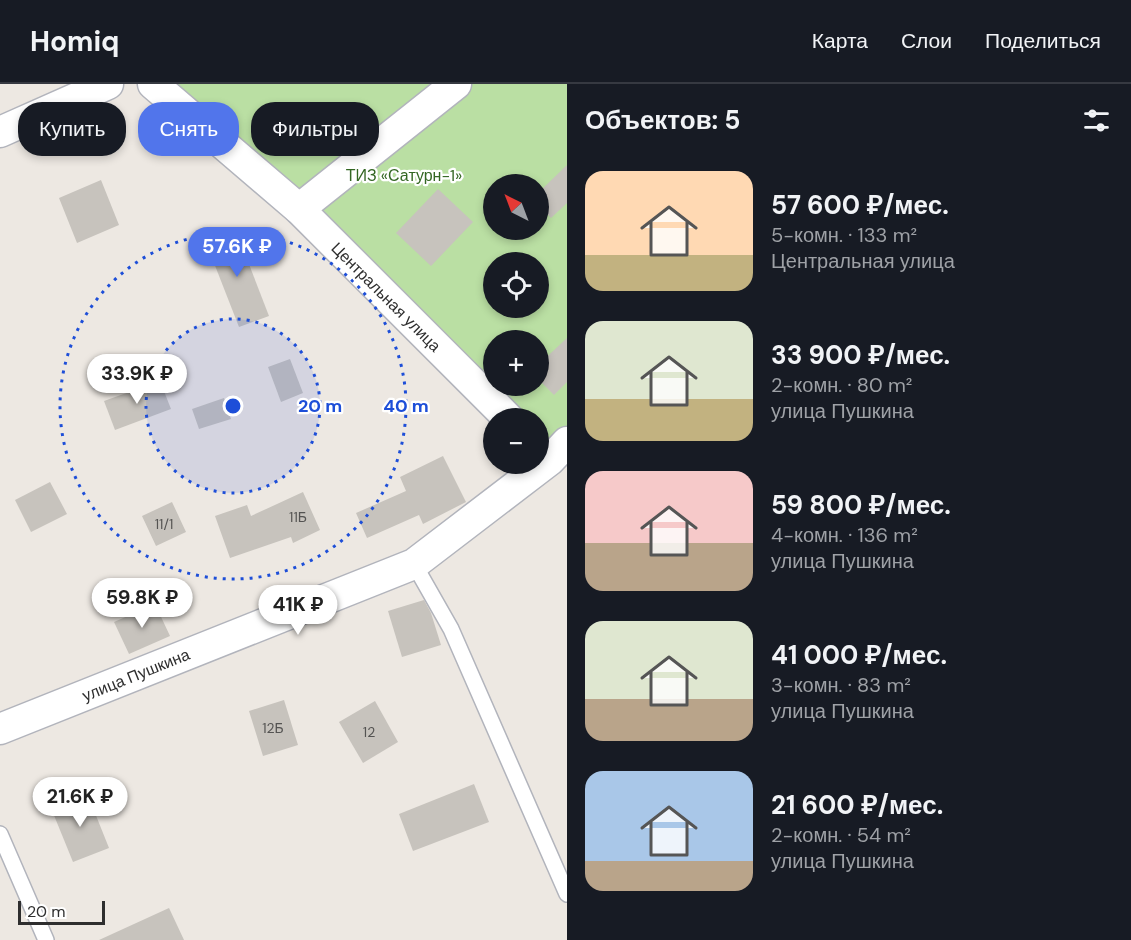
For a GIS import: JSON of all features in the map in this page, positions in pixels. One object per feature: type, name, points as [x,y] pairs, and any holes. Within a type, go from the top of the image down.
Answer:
[{"type":"street","points":[[0,132],[108,84]]},
{"type":"street","name":"Центральная улица","points":[[153,84],[299,209],[498,408]]},
{"type":"street","points":[[299,209],[456,84]]},
{"type":"street","name":"улица Пушкина","points":[[0,729],[414,564],[556,457]]},
{"type":"lane","points":[[414,564],[451,629],[567,894]]},
{"type":"lane","points":[[0,834],[46,940]]},
{"type":"green space","name":"ТИЗ «Сатурн-1»","points":[[176,84],[567,84],[567,460],[549,442],[549,408],[515,408],[502,396],[549,396],[549,330],[483,330],[483,377],[252,156],[379,156],[379,102],[251,102],[251,155],[239,144],[239,102],[195,102]]},
{"type":"building","points":[[567,165],[567,203],[551,218],[549,216],[549,182]]},
{"type":"building","points":[[101,180],[119,225],[77,243],[59,198]]},
{"type":"building","points":[[438,189],[473,222],[431,266],[396,233]]},
{"type":"building","points":[[235,228],[269,316],[239,327],[205,240]]},
{"type":"building","points":[[567,338],[567,382],[554,395],[549,390],[549,355]]},
{"type":"building","points":[[290,359],[303,393],[281,402],[268,367]]},
{"type":"building","points":[[160,381],[171,409],[115,430],[104,401]]},
{"type":"building","points":[[224,398],[231,419],[199,429],[192,409]]},
{"type":"building","points":[[443,456],[466,502],[423,524],[419,515],[367,538],[356,513],[406,491],[400,477]]},
{"type":"building","points":[[50,482],[67,514],[31,532],[15,500]]},
{"type":"building","points":[[303,492],[320,530],[293,543],[291,537],[230,558],[215,516],[247,505],[251,516]]},
{"type":"building","points":[[172,502],[186,532],[156,546],[142,516]]},
{"type":"building","points":[[424,600],[431,613],[441,645],[402,657],[388,611]]},
{"type":"building","points":[[155,604],[170,636],[129,654],[114,622]]},
{"type":"building","points":[[284,700],[298,745],[263,756],[249,711]]},
{"type":"building","points":[[375,701],[398,742],[363,763],[339,722]]},
{"type":"building","points":[[474,784],[489,822],[413,851],[399,814]]},
{"type":"building","points":[[87,793],[109,848],[73,862],[51,808]]},
{"type":"building","points":[[169,908],[184,940],[99,940]]}]
